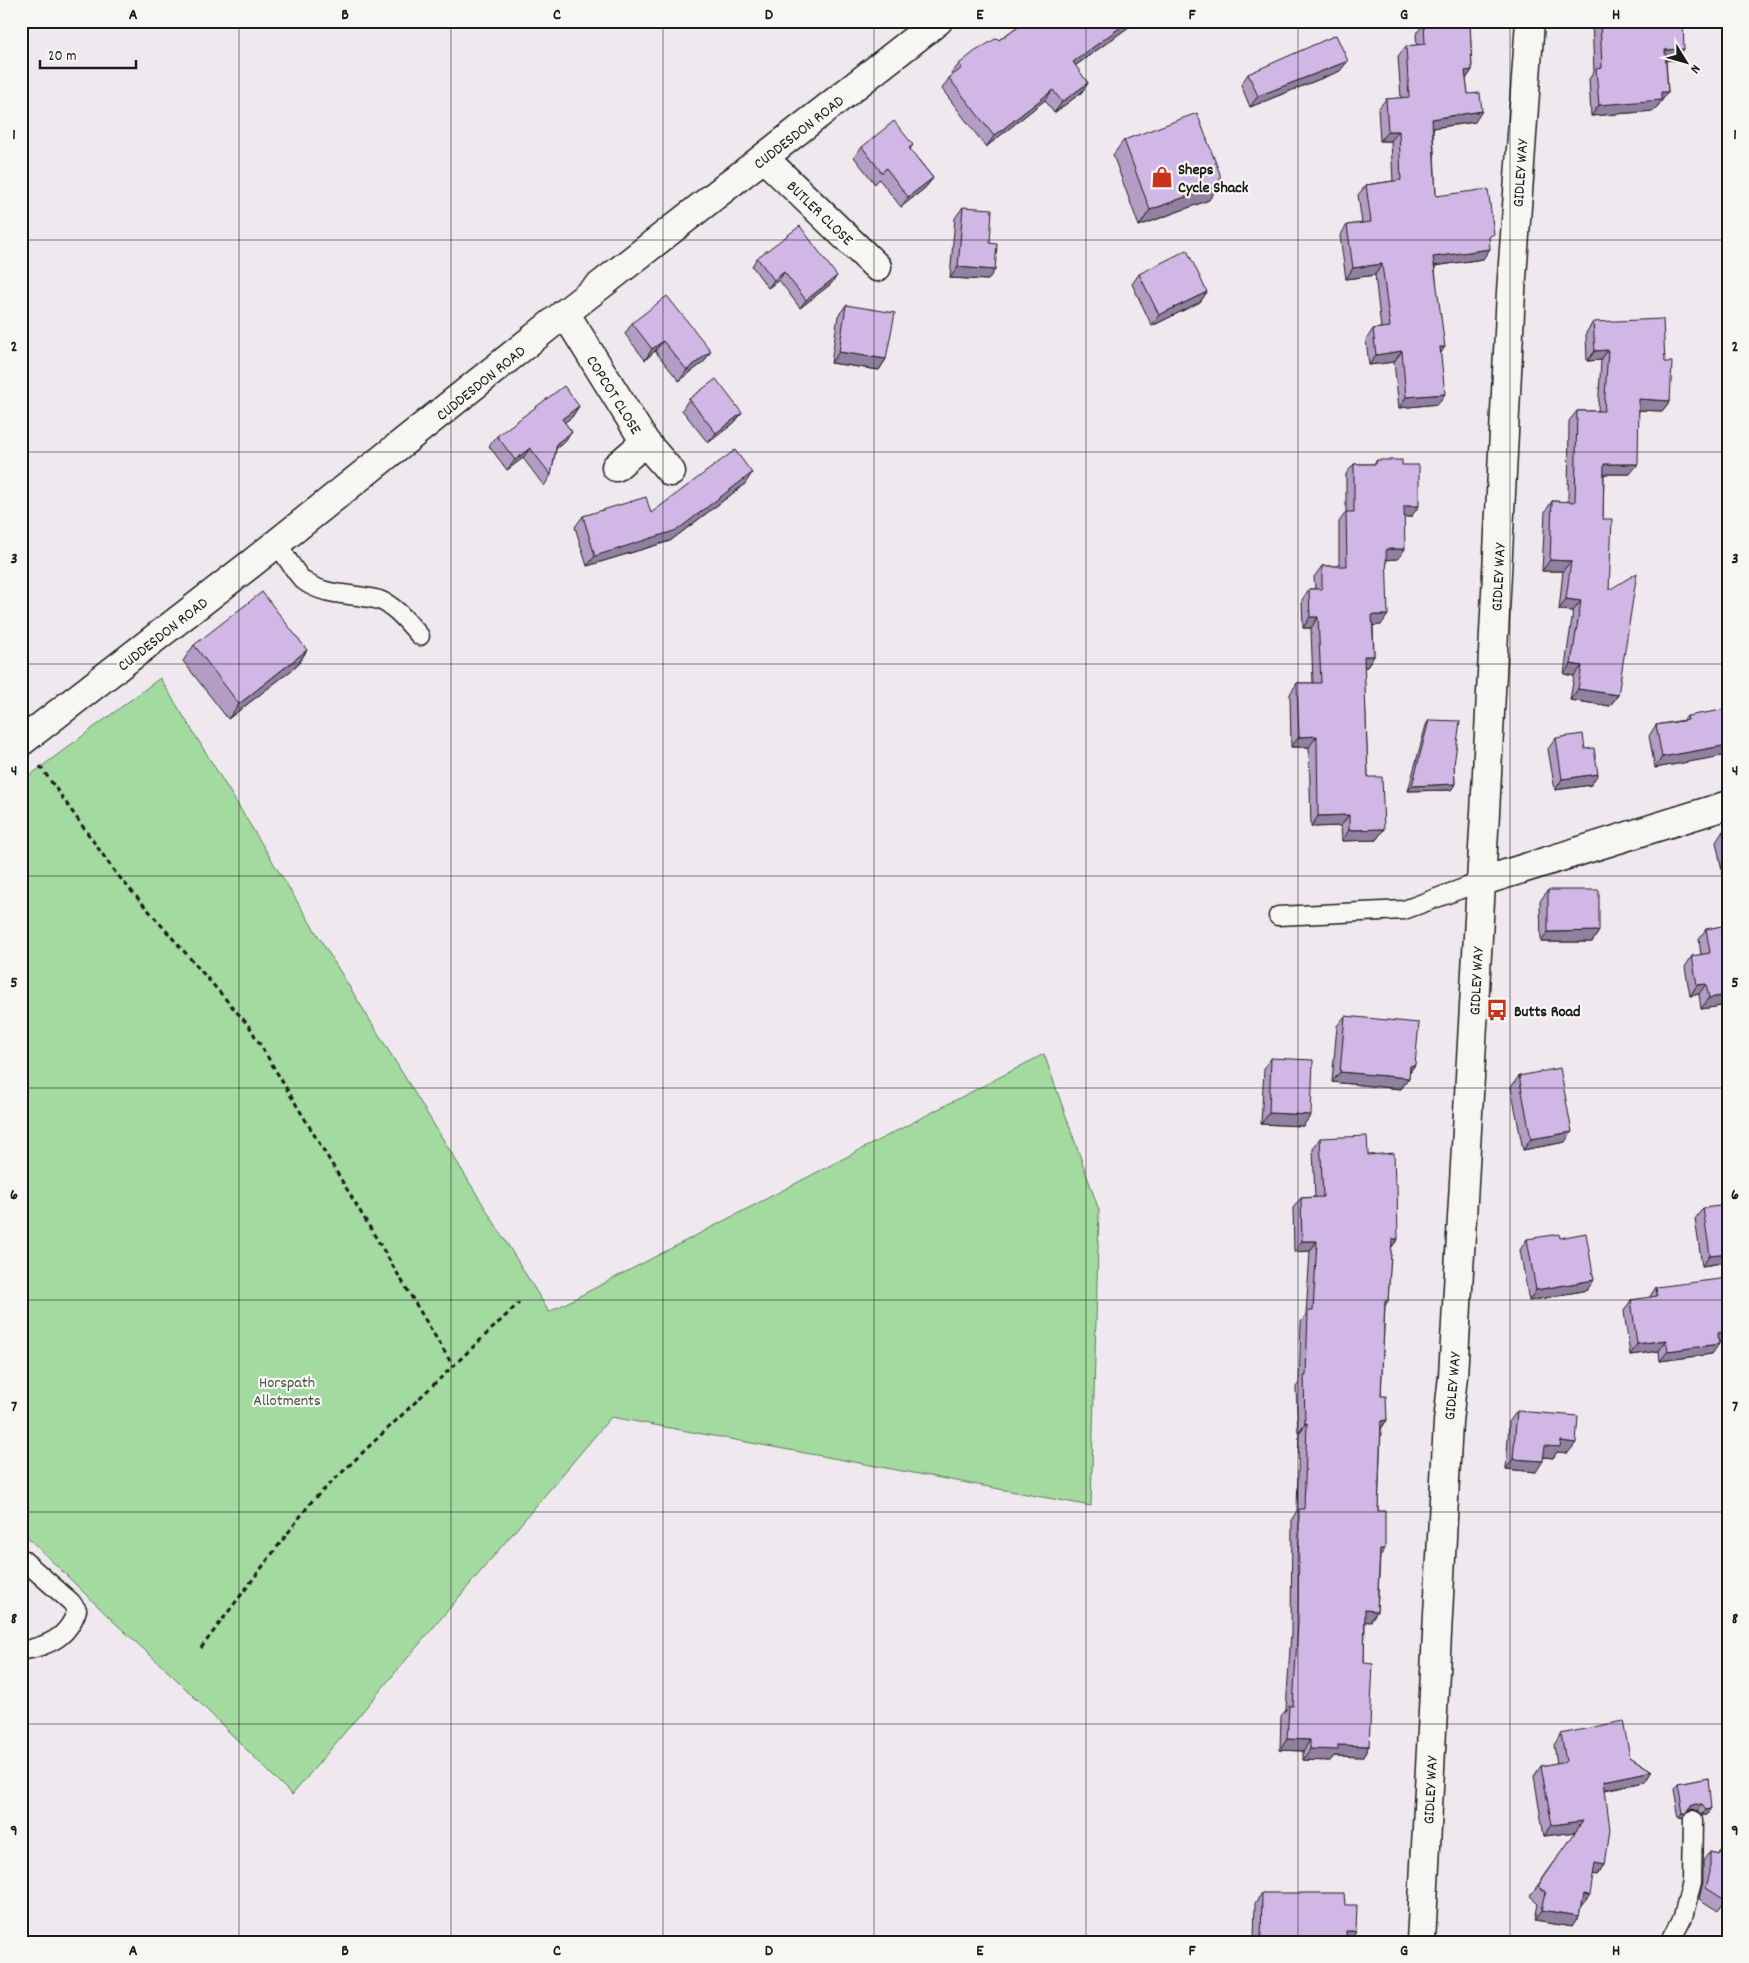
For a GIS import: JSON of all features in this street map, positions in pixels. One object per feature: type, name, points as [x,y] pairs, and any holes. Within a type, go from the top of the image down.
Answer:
[{"type":"street","name":"CUDDESDON ROAD","points":[[22,741],[277,543],[565,312],[938,21]]},
{"type":"street","name":"GIDLEY WAY","points":[[1421,1942],[1511,292],[1530,21]]},
{"type":"street","name":"BUTLER CLOSE","points":[[764,158],[877,266]]},
{"type":"street","name":"COPCOT CLOSE","points":[[565,312],[645,442],[671,472]]},
{"type":"street","points":[[616,467],[645,442]]},
{"type":"street","points":[[1480,882],[1728,805]]},
{"type":"lane","points":[[277,543],[303,581],[328,592],[349,594],[380,601],[392,608],[420,636]]},
{"type":"lane","points":[[1278,916],[1404,910],[1480,882]]},
{"type":"lane","points":[[21,1558],[71,1602],[77,1610],[73,1623],[59,1637],[42,1647],[21,1651]]},
{"type":"lane","points":[[1670,1942],[1683,1917],[1692,1882],[1693,1820]]},
{"type":"path","points":[[22,741],[115,872],[249,1026],[453,1366]]},
{"type":"path","points":[[200,1648],[312,1502],[519,1303]]},
{"type":"green space","name":"Horspath Allotments","points":[[160,678],[549,1312],[1044,1054],[1099,1210],[1091,1506],[611,1417],[292,1795],[175,1678],[113,1621],[21,1531],[21,782]]},
{"type":"building","points":[[1025,21],[1129,21],[1073,62],[1088,83],[1062,102],[1053,90],[994,136],[949,78],[962,68],[959,64],[974,52],[997,38],[999,40]]},
{"type":"building","points":[[1433,21],[1470,21],[1472,70],[1465,71],[1468,94],[1480,93],[1482,111],[1432,119],[1436,196],[1488,189],[1494,234],[1489,237],[1490,249],[1433,257],[1445,347],[1440,347],[1445,394],[1406,397],[1402,351],[1376,355],[1373,329],[1390,327],[1382,264],[1353,268],[1347,225],[1371,222],[1366,185],[1401,180],[1399,131],[1388,131],[1386,99],[1409,97],[1406,46],[1425,44],[1424,23],[1433,23]]},
{"type":"building","points":[[1600,21],[1683,21],[1684,49],[1665,50],[1668,92],[1661,92],[1661,100],[1599,105],[1596,69],[1602,68]]},
{"type":"building","points":[[1336,35],[1348,61],[1258,96],[1248,74]]},
{"type":"building","name":"Sheps Cycle Shack","points":[[1197,113],[1220,174],[1220,184],[1150,210],[1124,140]]},
{"type":"building","points":[[894,121],[913,145],[909,148],[933,178],[908,197],[886,168],[882,173],[862,147]]},
{"type":"building","points":[[963,207],[992,209],[990,243],[997,244],[995,270],[958,267]]},
{"type":"building","points":[[800,226],[837,276],[806,300],[784,272],[774,280],[757,258]]},
{"type":"building","points":[[1187,250],[1207,292],[1159,315],[1139,274]]},
{"type":"building","points":[[667,296],[711,351],[687,370],[663,341],[652,349],[632,323]]},
{"type":"building","points":[[846,305],[895,313],[886,359],[839,352]]},
{"type":"building","points":[[1663,319],[1665,362],[1672,362],[1670,401],[1639,399],[1638,464],[1604,464],[1603,519],[1612,519],[1609,590],[1637,573],[1618,695],[1578,689],[1582,666],[1571,664],[1581,601],[1566,599],[1571,561],[1550,560],[1552,501],[1575,502],[1577,411],[1604,411],[1608,350],[1595,351],[1593,322]]},
{"type":"building","points":[[716,379],[742,413],[716,433],[689,399]]},
{"type":"building","points":[[564,386],[579,406],[562,419],[572,432],[557,443],[551,475],[530,448],[515,460],[497,436]]},
{"type":"building","points":[[735,450],[752,473],[677,530],[595,556],[583,516],[646,497],[651,513]]},
{"type":"building","points":[[1377,460],[1402,460],[1402,465],[1419,465],[1419,506],[1404,506],[1405,549],[1386,549],[1388,615],[1372,615],[1374,656],[1364,656],[1368,777],[1382,777],[1384,829],[1349,830],[1349,815],[1318,816],[1317,736],[1299,737],[1297,683],[1321,683],[1318,617],[1310,617],[1309,589],[1322,589],[1322,566],[1347,566],[1346,512],[1354,512],[1354,464],[1376,464]]},
{"type":"building","points":[[262,592],[307,650],[239,704],[194,645]]},
{"type":"building","points":[[1728,709],[1728,745],[1662,757],[1656,725],[1688,720],[1687,716]]},
{"type":"building","points":[[1429,720],[1460,721],[1454,765],[1455,784],[1412,786]]},
{"type":"building","points":[[1583,734],[1585,749],[1594,748],[1598,774],[1562,779],[1556,738]]},
{"type":"building","points":[[1728,830],[1728,852],[1723,831]]},
{"type":"building","points":[[1548,890],[1599,890],[1599,931],[1548,932]]},
{"type":"building","points":[[1728,925],[1728,995],[1709,998],[1706,984],[1697,985],[1692,956],[1710,953],[1706,929]]},
{"type":"building","points":[[1345,1016],[1419,1023],[1415,1065],[1410,1066],[1409,1078],[1340,1072]]},
{"type":"building","points":[[1271,1058],[1313,1060],[1311,1115],[1269,1113]]},
{"type":"building","points":[[1560,1068],[1572,1132],[1531,1139],[1519,1076]]},
{"type":"building","points":[[1367,1136],[1368,1155],[1394,1153],[1395,1184],[1397,1184],[1398,1239],[1392,1239],[1388,1301],[1385,1301],[1381,1396],[1386,1396],[1387,1420],[1381,1421],[1378,1511],[1385,1511],[1385,1549],[1380,1549],[1377,1611],[1365,1610],[1364,1663],[1373,1664],[1369,1746],[1338,1745],[1338,1750],[1310,1749],[1310,1740],[1287,1739],[1289,1706],[1293,1706],[1298,1623],[1299,1509],[1304,1509],[1307,1423],[1305,1423],[1304,1376],[1306,1376],[1308,1311],[1313,1311],[1317,1241],[1302,1241],[1301,1198],[1323,1197],[1320,1138]]},
{"type":"building","points":[[1728,1205],[1728,1253],[1710,1255],[1703,1208]]},
{"type":"building","points":[[1586,1233],[1594,1280],[1536,1290],[1527,1239],[1559,1234],[1560,1238]]},
{"type":"building","points":[[1728,1278],[1728,1331],[1718,1333],[1719,1344],[1668,1351],[1666,1340],[1637,1344],[1631,1300],[1657,1296],[1656,1287]]},
{"type":"building","points":[[1517,1411],[1578,1416],[1576,1443],[1561,1441],[1560,1447],[1545,1446],[1543,1461],[1513,1459]]},
{"type":"building","points":[[21,1675],[26,1679],[21,1684]]},
{"type":"building","points":[[1623,1721],[1630,1757],[1652,1771],[1604,1781],[1610,1830],[1605,1865],[1595,1863],[1590,1895],[1583,1894],[1579,1916],[1542,1910],[1546,1892],[1538,1886],[1583,1821],[1552,1825],[1541,1766],[1566,1761],[1561,1734]]},
{"type":"building","points":[[1708,1778],[1711,1809],[1706,1810],[1702,1805],[1696,1804],[1691,1806],[1687,1813],[1683,1813],[1678,1784]]},
{"type":"building","points":[[1728,1840],[1728,1896],[1725,1900],[1706,1888],[1710,1872],[1710,1852],[1719,1854]]},
{"type":"building","points":[[1262,1893],[1344,1893],[1345,1905],[1357,1905],[1356,1931],[1346,1931],[1347,1942],[1261,1942]]},
{"type":"place","name":"Sheps Cycle Shack","points":[[1162,177]]},
{"type":"place","name":"Butts Road","points":[[1497,1010]]}]
